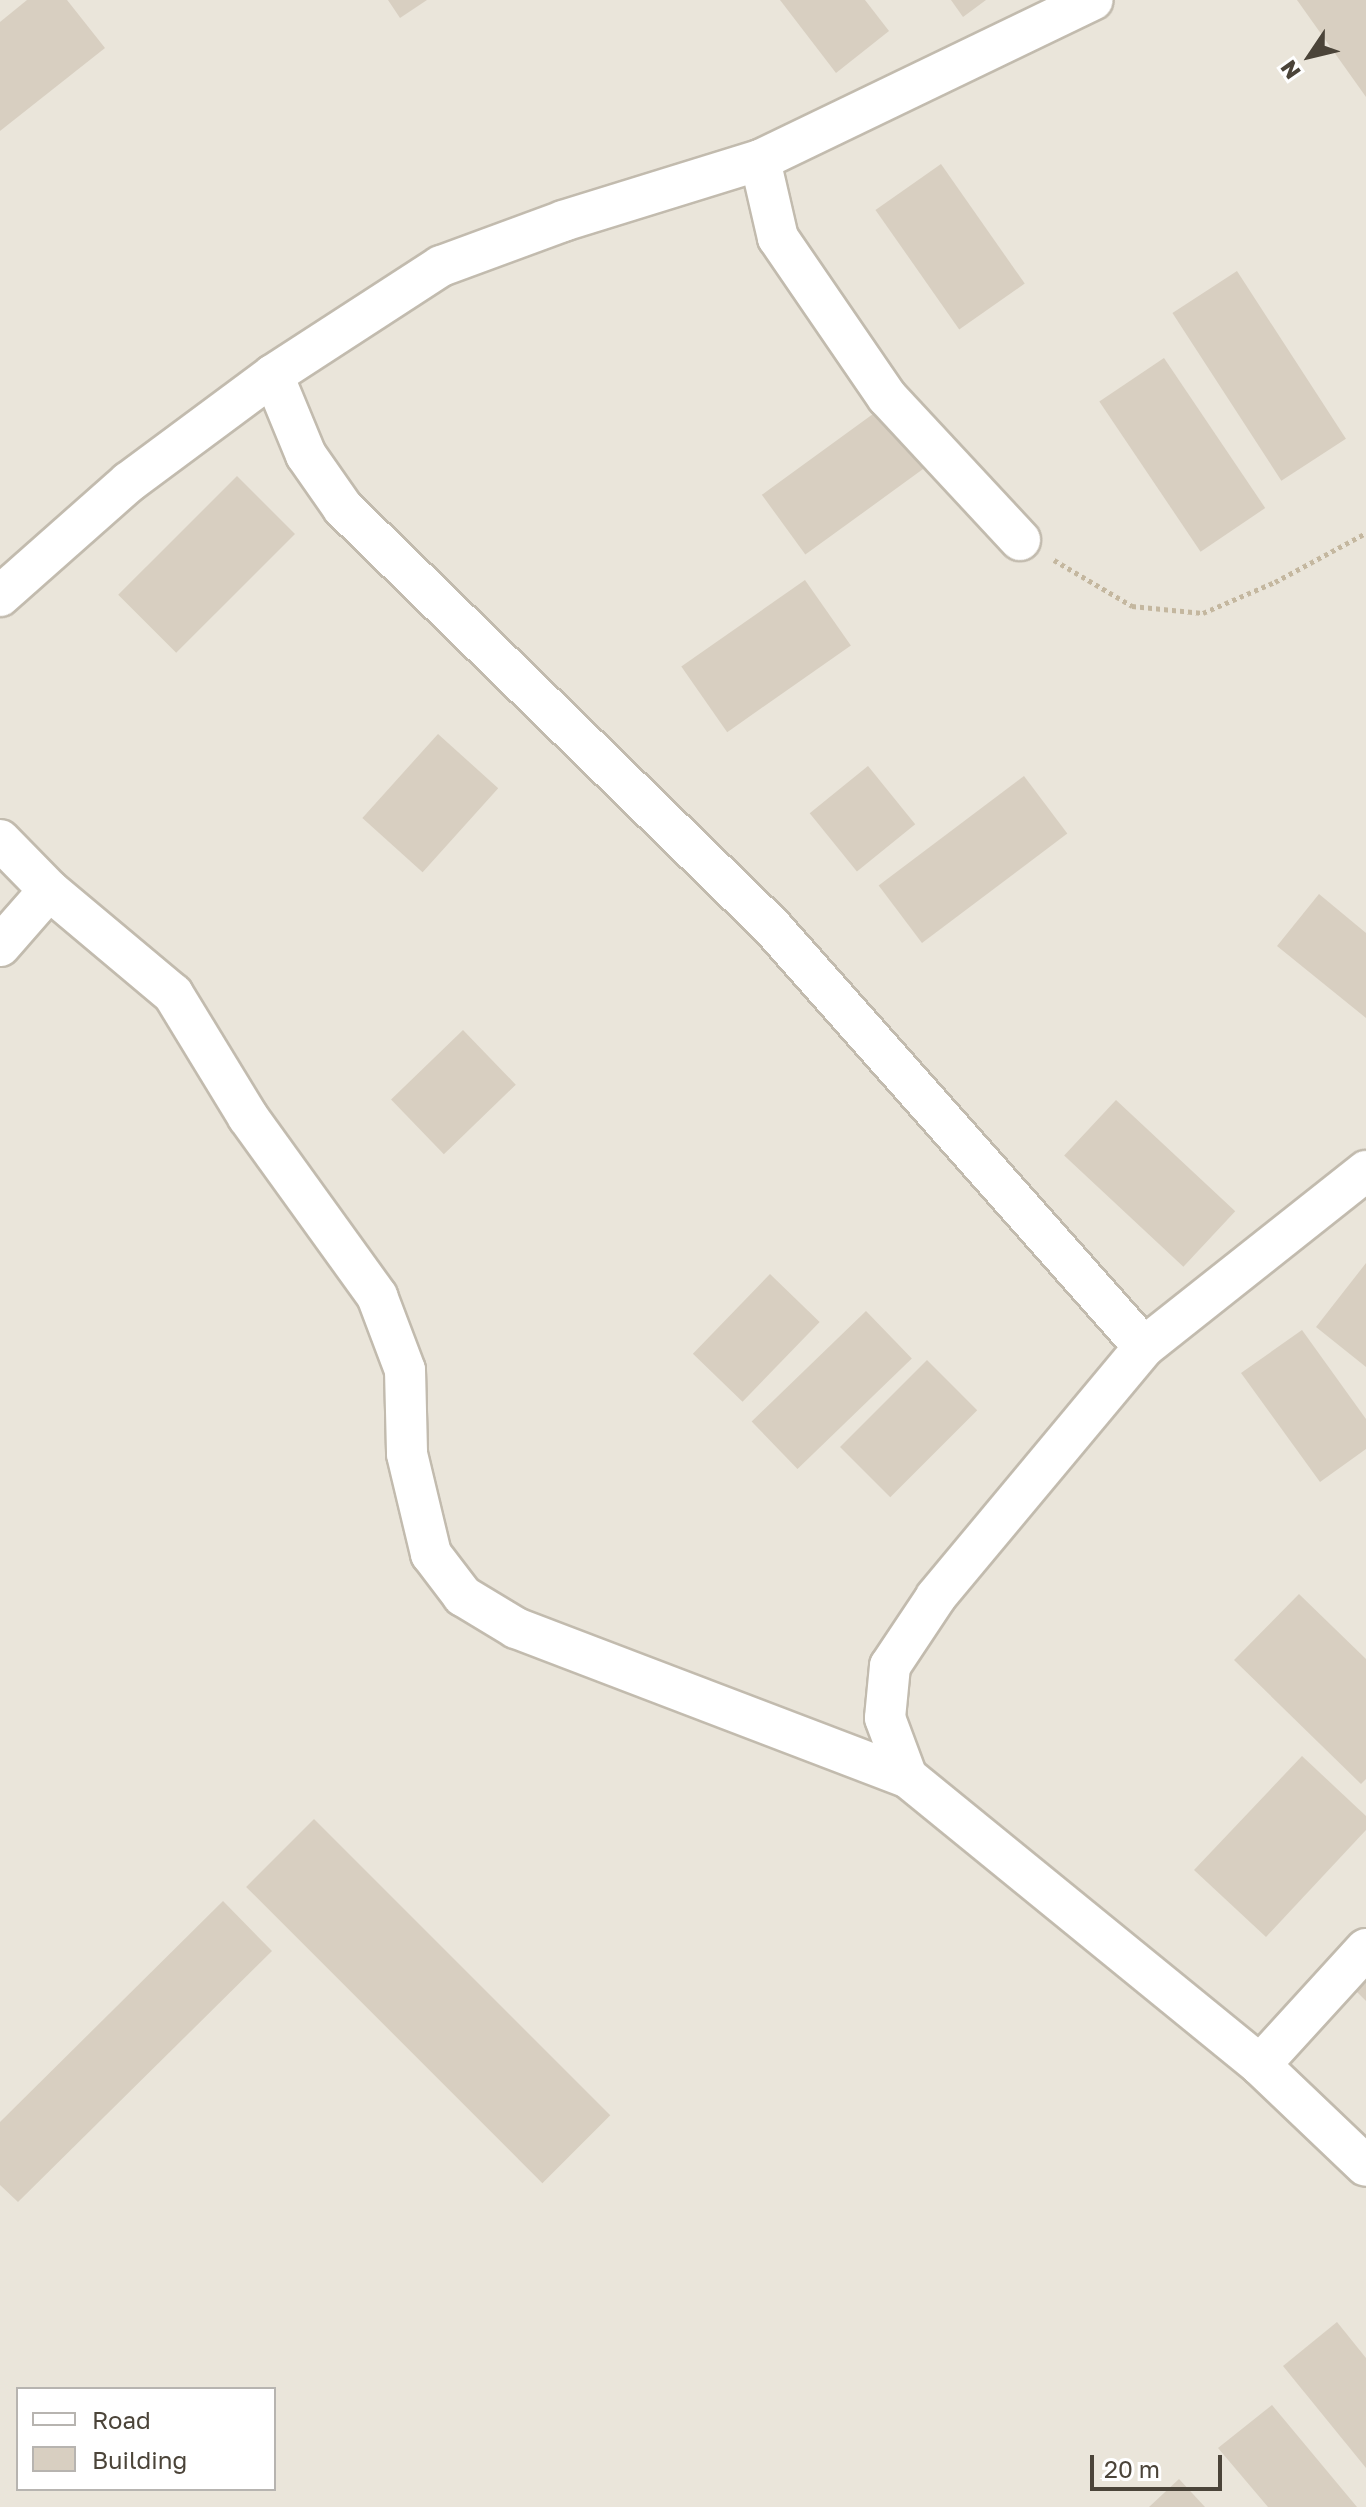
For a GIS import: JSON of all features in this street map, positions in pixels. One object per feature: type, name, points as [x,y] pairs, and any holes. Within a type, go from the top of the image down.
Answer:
[{"type":"street","points":[[0,596],[129,482],[273,375],[441,266],[563,221],[760,160],[1092,0]]},
{"type":"street","points":[[760,160],[778,238],[887,397],[1020,540]]},
{"type":"street","points":[[273,375],[306,455],[343,508],[772,927],[1144,1347]]},
{"type":"street","points":[[0,840],[49,890],[173,994],[248,1117],[377,1296],[405,1370],[407,1454],[431,1554],[463,1596],[516,1628],[907,1777],[1260,2065],[1366,2166]]},
{"type":"street","points":[[0,946],[49,890]]},
{"type":"street","points":[[907,1777],[885,1718],[890,1666],[936,1597],[1144,1347],[1366,1171]]},
{"type":"street","points":[[1260,2065],[1366,1949]]},
{"type":"path","points":[[1020,540],[1132,606],[1203,613],[1275,582],[1366,533]]},
{"type":"shaded area","points":[[0,0],[1366,0],[1366,2507],[0,2507]]},
{"type":"building","points":[[27,0],[67,0],[105,48],[0,131],[0,22]]},
{"type":"building","points":[[388,0],[427,0],[400,18]]},
{"type":"building","points":[[780,0],[865,0],[889,31],[836,73]]},
{"type":"building","points":[[951,0],[986,0],[963,17]]},
{"type":"building","points":[[1297,0],[1366,0],[1366,97]]},
{"type":"building","points":[[941,164],[1025,284],[959,329],[875,210]]},
{"type":"building","points":[[1237,271],[1346,439],[1281,481],[1172,313]]},
{"type":"building","points":[[1164,358],[1265,508],[1201,552],[1099,402]]},
{"type":"building","points":[[884,406],[927,466],[805,555],[762,495]]},
{"type":"building","points":[[237,476],[295,534],[176,653],[118,595]]},
{"type":"building","points":[[805,580],[851,646],[727,732],[681,667]]},
{"type":"building","points":[[438,734],[498,788],[423,872],[362,818]]},
{"type":"building","points":[[868,766],[915,824],[857,871],[810,813]]},
{"type":"building","points":[[1024,776],[1067,834],[922,943],[879,886]]},
{"type":"building","points":[[1319,894],[1366,933],[1366,1018],[1277,946]]},
{"type":"building","points":[[463,1030],[516,1085],[444,1154],[391,1099]]},
{"type":"building","points":[[1116,1100],[1235,1211],[1183,1267],[1064,1156]]},
{"type":"building","points":[[1366,1263],[1366,1367],[1316,1327]]},
{"type":"building","points":[[770,1274],[820,1322],[743,1402],[693,1354]]},
{"type":"building","points":[[866,1311],[912,1358],[797,1469],[752,1421]]},
{"type":"building","points":[[1302,1330],[1366,1419],[1366,1449],[1320,1482],[1241,1373]]},
{"type":"building","points":[[927,1360],[977,1410],[890,1497],[840,1447]]},
{"type":"building","points":[[1299,1594],[1366,1659],[1366,1779],[1361,1784],[1234,1660]]},
{"type":"building","points":[[1302,1756],[1366,1816],[1366,1830],[1266,1937],[1194,1870]]},
{"type":"building","points":[[314,1819],[610,2115],[542,2183],[246,1887]]},
{"type":"building","points":[[223,1901],[272,1951],[18,2202],[0,2185],[0,2122]]},
{"type":"building","points":[[1366,1980],[1366,2001],[1355,1990]]},
{"type":"building","points":[[1337,2322],[1366,2358],[1366,2468],[1283,2366]]},
{"type":"building","points":[[1272,2405],[1357,2507],[1268,2507],[1218,2448]]},
{"type":"building","points":[[1179,2479],[1205,2507],[1149,2507]]}]
